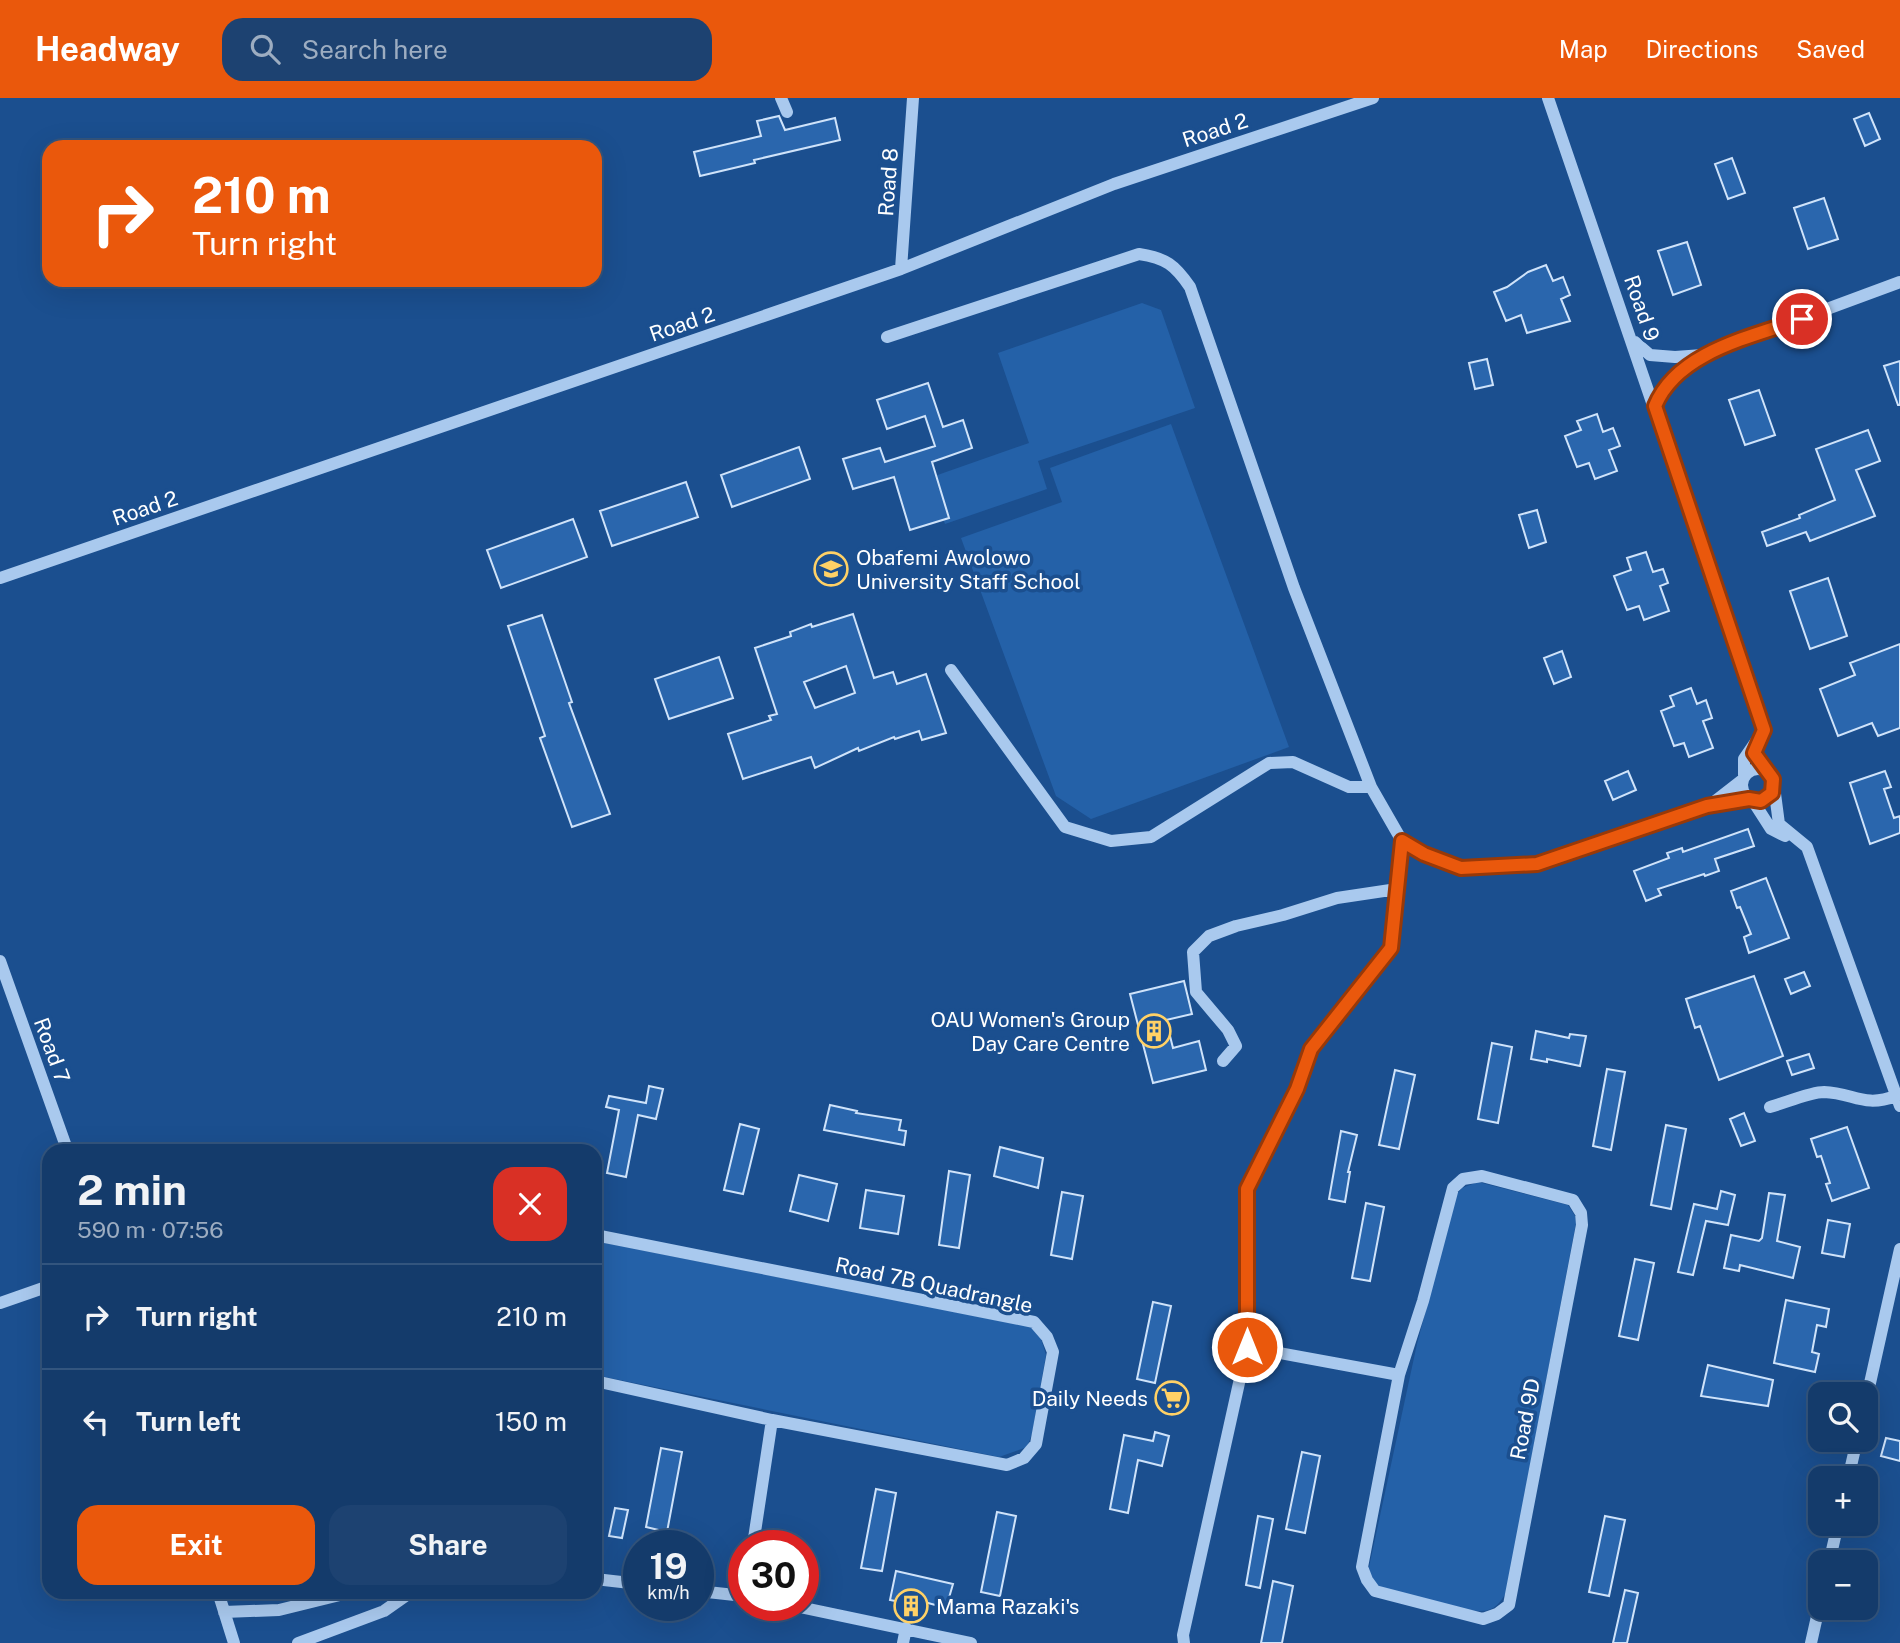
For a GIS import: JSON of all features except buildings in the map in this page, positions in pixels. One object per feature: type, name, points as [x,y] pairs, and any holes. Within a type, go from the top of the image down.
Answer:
[{"type":"street","points":[[781,98],[787,112]]},
{"type":"street","name":"Road 8","points":[[901,269],[913,98]]},
{"type":"street","name":"Road 2","points":[[0,578],[901,269],[1114,184],[1373,98]]},
{"type":"street","name":"Road 9","points":[[1548,98],[1764,730]]},
{"type":"street","points":[[887,337],[1139,254],[1160,257],[1179,270],[1190,287],[1294,588],[1371,787],[1402,841],[1424,854],[1461,868],[1537,864],[1707,806],[1761,801],[1772,793],[1774,786]]},
{"type":"street","points":[[1655,406],[1662,390],[1677,374],[1703,355],[1900,282]]},
{"type":"street","points":[[1633,341],[1650,355],[1703,355]]},
{"type":"street","points":[[951,670],[1065,827],[1111,841],[1151,837],[1269,762],[1293,762],[1349,787],[1371,787]]},
{"type":"street","points":[[1764,730],[1754,753],[1770,773],[1779,824],[1807,847],[1898,1101],[1866,1101],[1824,1092],[1770,1107]]},
{"type":"street","points":[[1764,730],[1744,758],[1742,791],[1771,829],[1807,847]]},
{"type":"street","points":[[1707,806],[1756,768],[1770,773]]},
{"type":"street","points":[[1181,1641],[1247,1347],[1247,1189],[1297,1089],[1311,1049],[1391,948],[1402,841]]},
{"type":"street","points":[[1223,1061],[1236,1046],[1228,1030],[1196,992],[1193,952],[1209,936],[1337,898],[1397,889]]},
{"type":"street","name":"Road 7","points":[[0,961],[65,1144]]},
{"type":"street","name":"Road 9D","points":[[1482,1176],[1573,1200],[1581,1213],[1582,1225],[1509,1605],[1497,1614],[1483,1619],[1375,1591],[1367,1580],[1362,1567],[1399,1375],[1423,1301],[1453,1188],[1463,1179],[1482,1176]]},
{"type":"street","name":"Road 7B Quadrangle","points":[[602,1236],[1034,1322],[1047,1337],[1053,1352],[1036,1444],[1024,1458],[1007,1465],[772,1420],[602,1383]]},
{"type":"street","points":[[1870,1382],[1900,1249]]},
{"type":"street","points":[[0,1303],[42,1288]]},
{"type":"street","points":[[1247,1347],[1399,1375]]},
{"type":"street","points":[[755,1530],[772,1420]]},
{"type":"street","points":[[602,1580],[623,1582]]},
{"type":"street","points":[[220,1599],[234,1643]]},
{"type":"street","points":[[224,1612],[279,1610],[324,1599]]},
{"type":"street","points":[[298,1643],[384,1611],[401,1599]]},
{"type":"street","points":[[819,1611],[971,1643]]},
{"type":"street","points":[[1811,1643],[1816,1620]]},
{"type":"street","points":[[903,1643],[906,1628]]},
{"type":"shaded area","points":[[1142,303],[1161,310],[1195,408],[1038,461],[1047,489],[945,524],[929,478],[1029,443],[998,353]]},
{"type":"shaded area","points":[[1171,424],[1289,747],[1091,819],[1056,796],[961,538],[1062,502],[1050,468]]},
{"type":"shaded area","points":[[1478,1182],[1568,1205],[1576,1223],[1506,1593],[1496,1606],[1482,1611],[1453,1607],[1377,1586],[1369,1567],[1417,1344],[1456,1195],[1462,1188]]},
{"type":"shaded area","points":[[602,1242],[1031,1327],[1041,1339],[1046,1355],[1032,1434],[1027,1447],[999,1457],[602,1376]]},
{"type":"place","name":"Obafemi Awolowo University Staff School","points":[[831,569]]},
{"type":"place","name":"OAU Women's Group Day Care Centre","points":[[1154,1031]]},
{"type":"place","name":"Daily Needs","points":[[1172,1398]]},
{"type":"place","name":"Mama Razaki's","points":[[911,1606]]},
{"type":"route","points":[[1247,1347],[1247,1189],[1297,1089],[1311,1049],[1391,948],[1402,841],[1424,854],[1461,868],[1537,864],[1707,806],[1749,799],[1761,801],[1772,793],[1773,779],[1754,753],[1764,730],[1706,565],[1655,406],[1662,390],[1677,374],[1703,355],[1802,319]]}]
